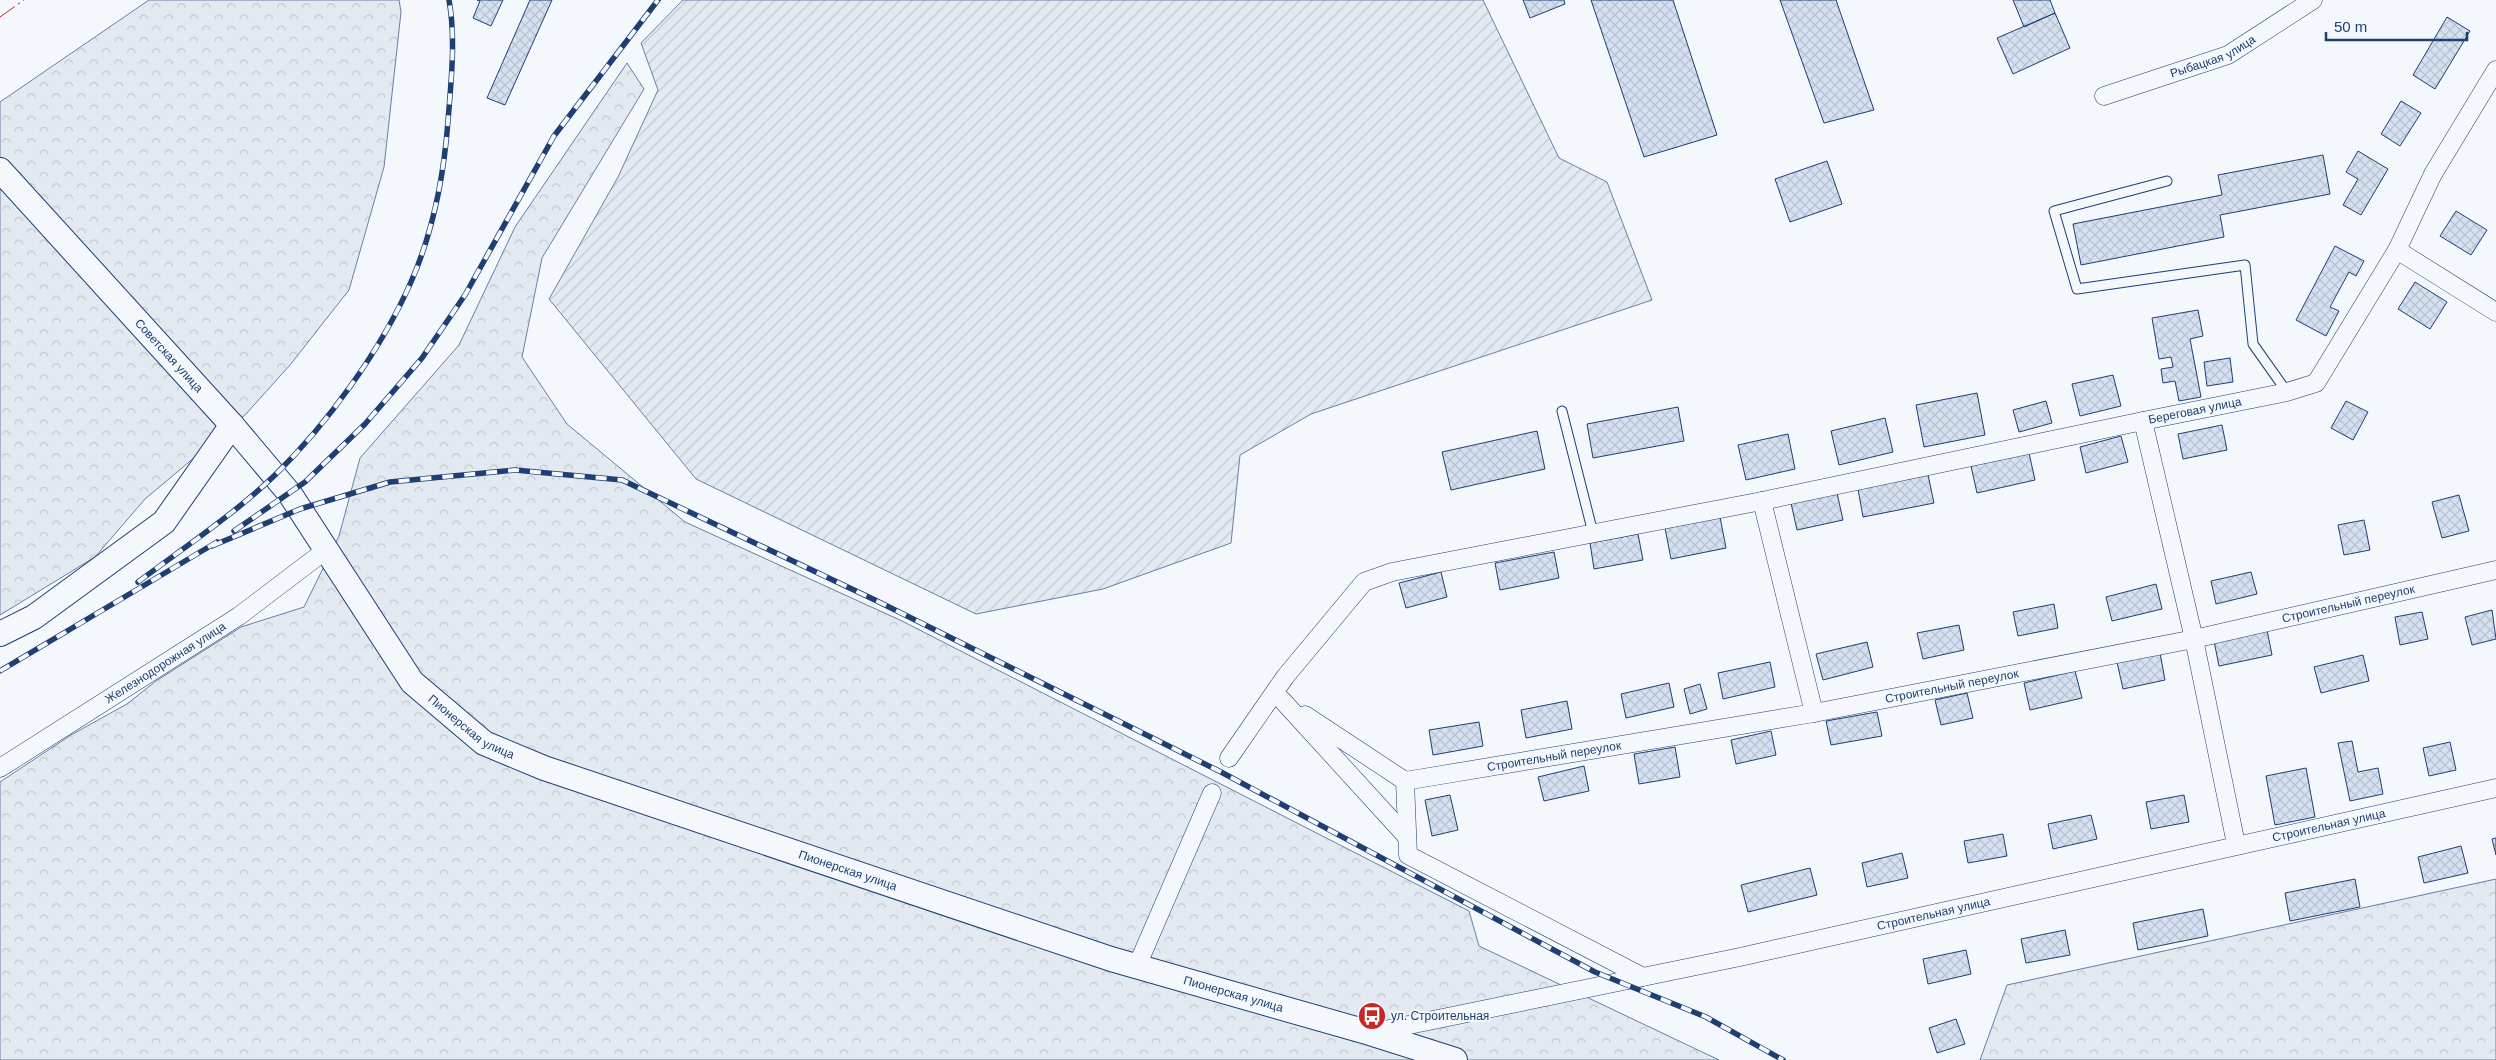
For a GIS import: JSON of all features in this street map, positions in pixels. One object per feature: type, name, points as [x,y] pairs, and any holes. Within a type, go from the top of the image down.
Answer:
[{"type":"street","name":"Рыбацкая улица","points":[[2104,96],[2228,55],[2313,0]]},
{"type":"street","name":"Береговая улица","points":[[2236,844],[2194,639],[2143,421],[2287,392],[2316,383],[2397,250],[2433,174],[2495,75]]},
{"type":"street","name":"Советская улица","points":[[0,170],[232,425],[290,494],[326,550]]},
{"type":"street","points":[[2397,250],[2496,312]]},
{"type":"street","points":[[1230,758],[1278,696],[1285,677],[1364,582],[1392,572],[1762,501],[2143,421]]},
{"type":"street","points":[[0,634],[34,617],[164,522],[232,425]]},
{"type":"street","points":[[1762,501],[1814,714]]},
{"type":"street","name":"Железнодорожная улица","points":[[0,768],[239,616],[326,550]]},
{"type":"street","name":"Пионерская улица","points":[[326,550],[412,682],[484,743],[554,771],[1137,966],[1370,1033],[1455,1060]]},
{"type":"street","name":"Строительный переулок","points":[[1405,781],[1814,714],[2194,639],[2496,570]]},
{"type":"street","points":[[1278,696],[1405,781],[1408,856],[1643,976]]},
{"type":"street","points":[[1278,696],[1407,837]]},
{"type":"street","name":"Строительная улица","points":[[1370,1033],[1643,976],[2496,788]]},
{"type":"street","points":[[1137,966],[1212,793]]},
{"type":"lane","points":[[2167,181],[2054,211],[2077,289],[2245,265],[2253,344],[2287,392]]},
{"type":"lane","points":[[1562,411],[1593,533]]},
{"type":"green space","points":[[149,0],[399,0],[401,12],[384,167],[349,290],[290,365],[245,415],[145,499],[95,557],[0,615],[0,102]]},
{"type":"green space","points":[[683,0],[1483,0],[1559,158],[1607,182],[1652,300],[1311,414],[1240,455],[1231,543],[1103,589],[976,614],[696,479],[549,299],[618,177],[658,90],[641,43]]},
{"type":"green space","points":[[627,63],[644,89],[542,258],[522,357],[567,424],[685,522],[902,621],[1469,911],[1479,946],[1719,1060],[0,1060],[0,782],[71,735],[127,704],[156,681],[241,627],[304,607],[339,536],[360,458],[459,345],[515,227]]},
{"type":"green space","points":[[2496,879],[2496,1060],[1980,1060],[2007,985]]},
{"type":"building","points":[[477,0],[503,0],[491,26],[473,18],[480,1]]},
{"type":"building","points":[[530,0],[552,0],[505,105],[487,98]]},
{"type":"building","points":[[1523,0],[1564,0],[1565,4],[1530,18]]},
{"type":"building","points":[[1591,0],[1673,0],[1717,135],[1644,157]]},
{"type":"building","points":[[1780,0],[1836,0],[1874,110],[1824,123]]},
{"type":"building","points":[[2013,0],[2050,0],[2055,13],[2024,27]]},
{"type":"building","points":[[2055,13],[2070,48],[2013,74],[1997,38]]},
{"type":"building","points":[[2447,17],[2470,31],[2435,89],[2413,75]]},
{"type":"building","points":[[2401,101],[2421,113],[2400,146],[2381,134]]},
{"type":"building","points":[[2358,151],[2388,169],[2361,215],[2343,205],[2358,179],[2346,172]]},
{"type":"building","points":[[2323,155],[2330,194],[2220,215],[2224,237],[2081,265],[2073,224],[2222,195],[2218,175]]},
{"type":"building","points":[[1827,161],[1842,204],[1790,222],[1775,179]]},
{"type":"building","points":[[2456,211],[2487,230],[2471,255],[2440,236]]},
{"type":"building","points":[[2335,246],[2364,261],[2356,276],[2349,272],[2330,307],[2339,311],[2326,336],[2296,320]]},
{"type":"building","points":[[2415,282],[2447,302],[2430,329],[2398,309]]},
{"type":"building","points":[[2198,310],[2203,336],[2190,339],[2201,397],[2179,401],[2175,381],[2163,383],[2161,369],[2173,367],[2171,357],[2159,359],[2152,318]]},
{"type":"building","points":[[2230,358],[2233,382],[2207,386],[2204,362]]},
{"type":"building","points":[[2113,375],[2121,406],[2080,416],[2072,384]]},
{"type":"building","points":[[1977,393],[1985,435],[1924,447],[1916,405]]},
{"type":"building","points":[[2046,401],[2052,423],[2019,432],[2013,410]]},
{"type":"building","points":[[2346,401],[2368,412],[2353,440],[2331,428]]},
{"type":"building","points":[[1678,407],[1684,441],[1593,458],[1587,424]]},
{"type":"building","points":[[1885,418],[1893,452],[1839,465],[1831,431]]},
{"type":"building","points":[[2222,425],[2227,450],[2183,459],[2178,434]]},
{"type":"building","points":[[1537,431],[1545,469],[1451,490],[1442,452]]},
{"type":"building","points":[[1788,434],[1795,469],[1746,480],[1738,445]]},
{"type":"building","points":[[2121,436],[2128,462],[2086,473],[2080,447]]},
{"type":"building","points":[[2029,453],[2035,480],[1977,493],[1971,466]]},
{"type":"building","points":[[1928,475],[1934,503],[1863,517],[1858,489]]},
{"type":"building","points":[[1837,493],[1843,520],[1797,530],[1791,503]]},
{"type":"building","points":[[2459,495],[2469,531],[2442,538],[2432,502]]},
{"type":"building","points":[[1720,517],[1726,548],[1671,559],[1665,528]]},
{"type":"building","points":[[2364,520],[2370,550],[2344,555],[2338,525]]},
{"type":"building","points":[[1638,534],[1643,560],[1594,569],[1590,543]]},
{"type":"building","points":[[1554,552],[1559,578],[1500,590],[1495,563]]},
{"type":"building","points":[[1441,572],[1447,597],[1406,608],[1399,583]]},
{"type":"building","points":[[2251,572],[2257,594],[2216,604],[2211,581]]},
{"type":"building","points":[[2156,584],[2162,609],[2112,621],[2106,597]]},
{"type":"building","points":[[2054,604],[2058,628],[2018,636],[2013,612]]},
{"type":"building","points":[[2492,610],[2496,639],[2472,645],[2465,617]]},
{"type":"building","points":[[2422,612],[2428,639],[2400,645],[2395,617]]},
{"type":"building","points":[[1959,625],[1964,650],[1923,659],[1917,633]]},
{"type":"building","points":[[2267,630],[2272,655],[2219,666],[2214,641]]},
{"type":"building","points":[[1867,642],[1873,667],[1823,680],[1816,654]]},
{"type":"building","points":[[2160,653],[2165,680],[2123,689],[2117,662]]},
{"type":"building","points":[[2363,655],[2369,681],[2321,693],[2314,667]]},
{"type":"building","points":[[1770,662],[1775,687],[1723,699],[1718,673]]},
{"type":"building","points":[[2075,671],[2082,698],[2030,710],[2024,683]]},
{"type":"building","points":[[1669,683],[1674,707],[1626,718],[1621,694]]},
{"type":"building","points":[[1700,684],[1707,709],[1690,714],[1684,689]]},
{"type":"building","points":[[1967,693],[1973,718],[1941,725],[1935,700]]},
{"type":"building","points":[[1567,701],[1572,729],[1526,738],[1521,710]]},
{"type":"building","points":[[1877,712],[1882,736],[1831,745],[1826,721]]},
{"type":"building","points":[[1479,722],[1483,746],[1433,755],[1429,730]]},
{"type":"building","points":[[1771,731],[1776,755],[1736,764],[1731,740]]},
{"type":"building","points":[[2352,741],[2358,772],[2378,768],[2383,794],[2350,801],[2338,743]]},
{"type":"building","points":[[2450,742],[2456,770],[2429,776],[2423,748]]},
{"type":"building","points":[[1675,747],[1680,777],[1639,784],[1634,754]]},
{"type":"building","points":[[1584,766],[1589,791],[1544,801],[1538,777]]},
{"type":"building","points":[[2306,768],[2315,817],[2275,825],[2266,776]]},
{"type":"building","points":[[1450,795],[1458,830],[1432,836],[1425,800]]},
{"type":"building","points":[[2184,795],[2189,822],[2151,829],[2146,802]]},
{"type":"building","points":[[2091,815],[2097,839],[2053,849],[2048,824]]},
{"type":"building","points":[[2003,834],[2007,856],[1968,863],[1964,841]]},
{"type":"building","points":[[2496,838],[2496,855],[2492,839]]},
{"type":"building","points":[[2461,846],[2468,873],[2424,883],[2418,857]]},
{"type":"building","points":[[1902,853],[1908,878],[1867,887],[1862,863]]},
{"type":"building","points":[[1810,868],[1817,895],[1748,912],[1741,885]]},
{"type":"building","points":[[2355,879],[2360,907],[2290,921],[2285,893]]},
{"type":"building","points":[[2203,909],[2208,936],[2138,950],[2133,923]]},
{"type":"building","points":[[2065,930],[2070,955],[2026,963],[2021,939]]},
{"type":"building","points":[[1966,950],[1971,974],[1928,984],[1923,959]]},
{"type":"building","points":[[1956,1019],[1965,1044],[1937,1053],[1929,1028]]},
{"type":"railway","points":[[138,582],[243,503],[295,455],[352,384],[385,334],[399,308],[426,243],[440,182],[446,141],[452,60],[449,0]]},
{"type":"railway","points":[[234,531],[305,482],[365,424],[422,358],[465,295],[554,136],[658,0]]},
{"type":"railway","points":[[212,546],[300,509],[390,482],[515,470],[622,480],[875,600],[1221,772],[1595,972],[1706,1017],[1783,1060]]},
{"type":"railway","points":[[0,671],[217,542]]},
{"type":"power","points":[[0,17],[24,0]]},
{"type":"place","name":"ул. Строительная","points":[[1372,1016]]}]
